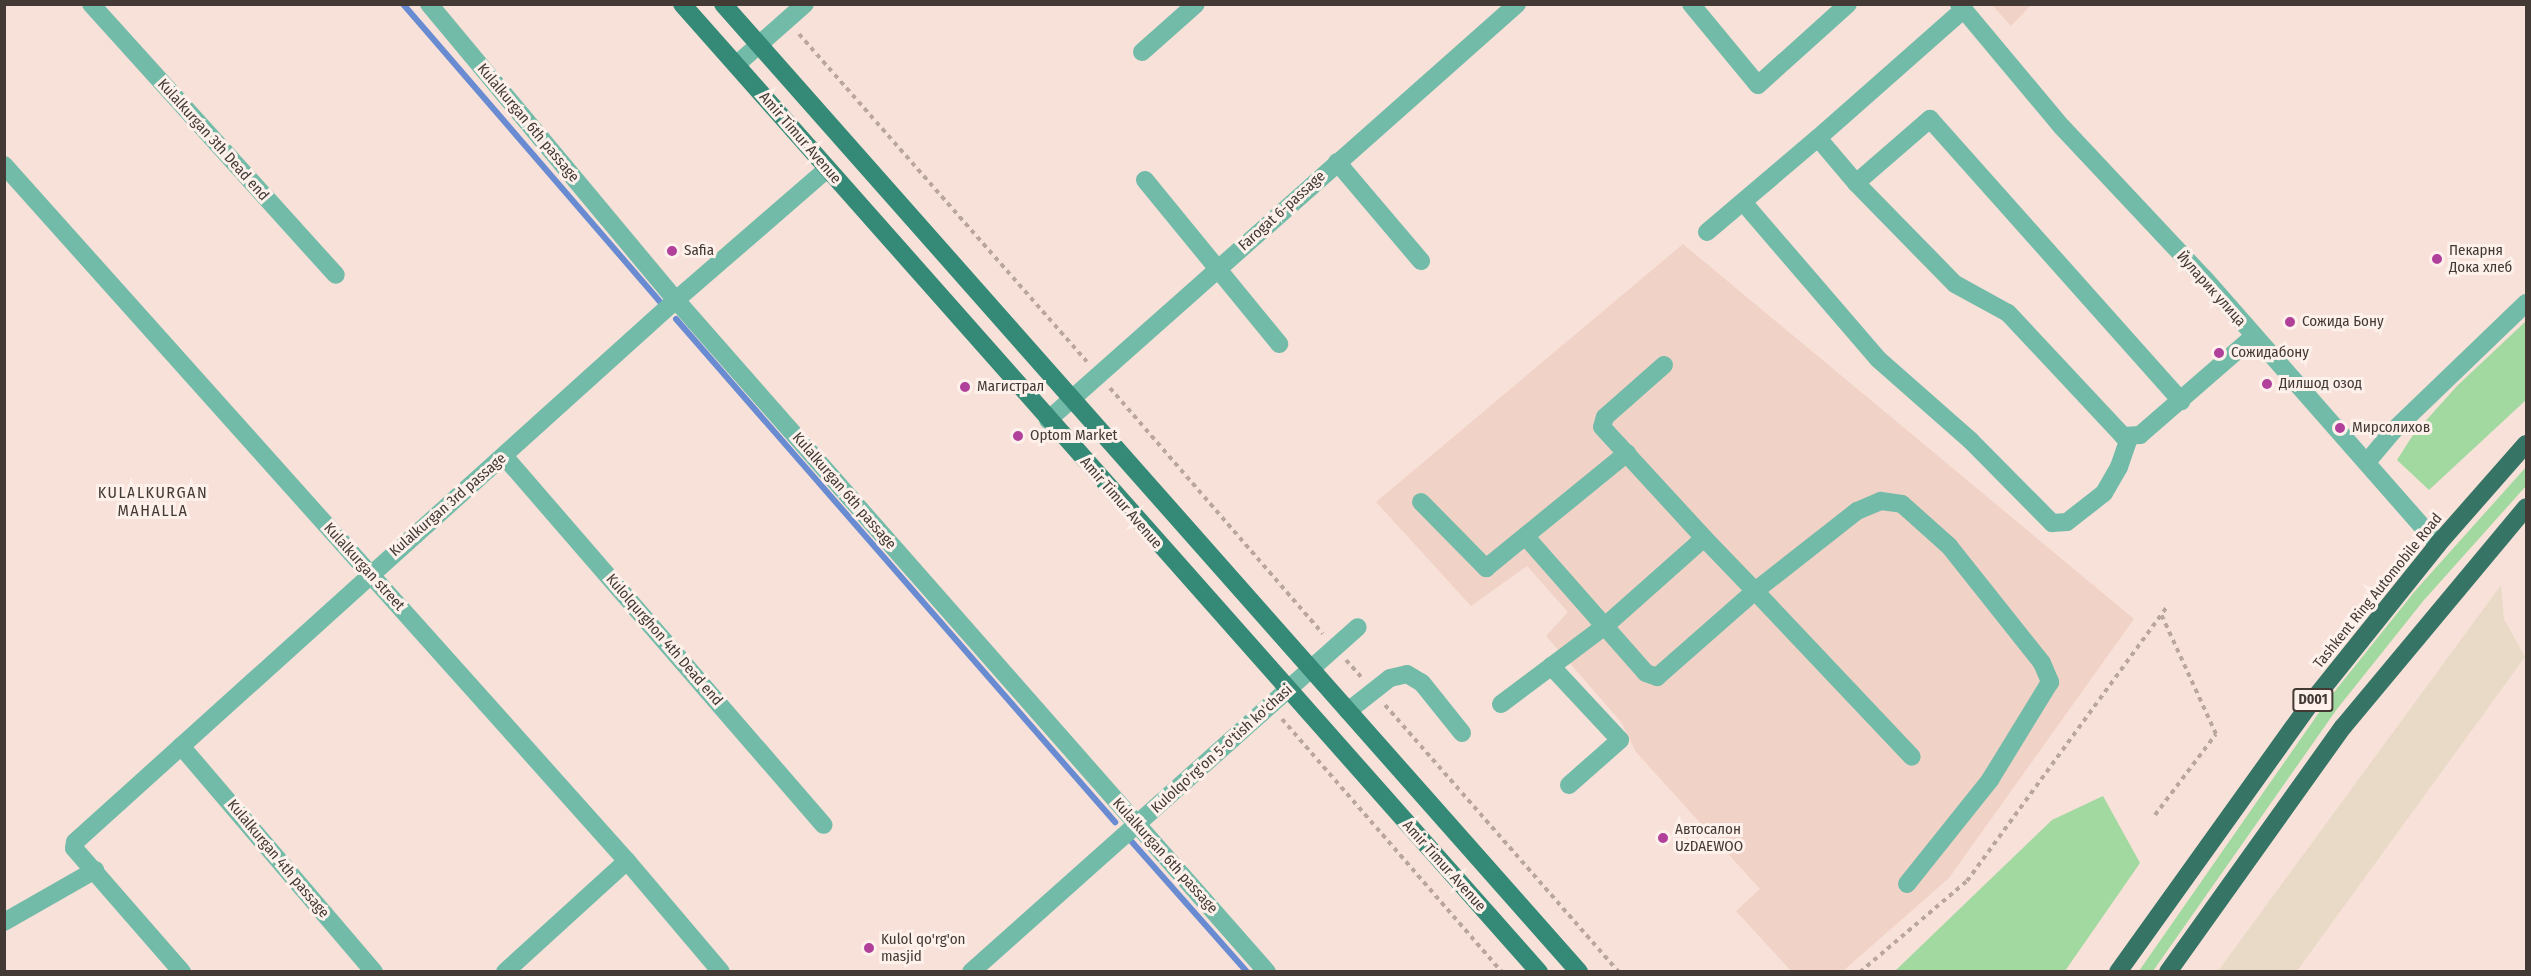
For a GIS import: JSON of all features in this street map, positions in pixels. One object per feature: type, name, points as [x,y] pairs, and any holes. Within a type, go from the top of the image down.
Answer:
[{"type":"highway","name":"Tashkent Ring Automobile Road","points":[[2118,972],[2310,704],[2438,544],[2526,444]]},
{"type":"highway","name":"D001","points":[[2168,972],[2343,727],[2526,507]]},
{"type":"main road","name":"Amir Timur Avenue","points":[[682,4],[1539,972]]},
{"type":"main road","name":"Amir Timur Avenue","points":[[723,4],[1579,972]]},
{"type":"street","name":"Kulalkurgan 3th Dead end","points":[[91,4],[336,275]]},
{"type":"street","name":"Kulalkurgan 6th passage","points":[[429,4],[676,300],[1267,972]]},
{"type":"street","points":[[736,65],[805,4]]},
{"type":"street","points":[[1142,52],[1196,4]]},
{"type":"street","name":"Farogat 6-passage","points":[[1048,420],[1517,4]]},
{"type":"street","points":[[1691,4],[1758,85],[1848,4]]},
{"type":"street","points":[[1707,232],[1818,138],[1961,7]]},
{"type":"street","name":"Йуларик улица","points":[[1961,7],[2009,60],[2062,127],[2254,336],[2438,544]]},
{"type":"street","points":[[1856,183],[1930,119],[2181,401]]},
{"type":"street","points":[[1818,138],[1856,183],[1955,284],[2008,313],[2117,432],[2129,438],[2140,435],[2254,336]]},
{"type":"street","points":[[1337,162],[1421,261]]},
{"type":"street","name":"Kulalkurgan street","points":[[4,165],[627,861],[721,972]]},
{"type":"street","name":"Kulalkurgan 3rd passage","points":[[95,870],[73,845],[370,574],[676,300],[827,169]]},
{"type":"street","points":[[1145,180],[1216,270],[1279,344]]},
{"type":"street","points":[[1743,202],[1878,359],[1970,441],[2052,523],[2067,522],[2087,510],[2104,493],[2119,467],[2129,438]]},
{"type":"street","points":[[2367,462],[2393,431],[2526,303]]},
{"type":"street","points":[[1664,365],[1605,417],[1602,427],[1912,758]]},
{"type":"street","points":[[1421,502],[1486,568],[1626,453]]},
{"type":"street","name":"Kulolqurghon 4th Dead end","points":[[504,456],[824,825]]},
{"type":"street","points":[[1526,537],[1646,673],[1657,677],[1755,591],[1857,511],[1881,501],[1902,504],[1949,546],[2042,663],[2049,682],[2043,696],[1990,780],[1907,884]]},
{"type":"street","points":[[1501,704],[1605,626],[1704,538]]},
{"type":"street","name":"Kulolqo'rg'on 5-o'tish ko'chasi","points":[[971,972],[1358,627]]},
{"type":"street","points":[[1551,666],[1620,740],[1569,785]]},
{"type":"street","points":[[1348,711],[1390,678],[1407,674],[1422,683],[1462,733]]},
{"type":"street","name":"Kulalkurgan 4th passage","points":[[182,746],[374,972]]},
{"type":"street","points":[[505,972],[627,861]]},
{"type":"street","points":[[4,922],[95,870],[182,972]]},
{"type":"path","points":[[787,20],[1619,972]]},
{"type":"path","points":[[1860,972],[1967,881],[2166,608]]},
{"type":"path","points":[[2155,815],[2216,734],[2161,614]]},
{"type":"path","points":[[1270,705],[1502,972]]},
{"type":"shaded area","points":[[1992,5],[2031,5],[2011,26]]},
{"type":"shaded area","points":[[1683,244],[2134,619],[1949,878],[1843,971],[1791,971],[1736,911],[1760,889],[1636,752],[1621,722],[1546,636],[1568,612],[1527,566],[1471,606],[1376,502]]},
{"type":"shaded area","points":[[2501,585],[2504,619],[2525,657],[2297,971],[2218,971]]},
{"type":"green space","points":[[2526,321],[2526,400],[2429,490],[2397,460],[2413,435],[2457,386]]},
{"type":"green space","points":[[2526,467],[2526,486],[2424,600],[2337,709],[2153,971],[2139,971],[2327,701],[2415,591]]},
{"type":"green space","points":[[2103,796],[2140,863],[2065,971],[1895,971],[2052,820]]},
{"type":"waterway","points":[[403,4],[660,302]]},
{"type":"waterway","points":[[676,319],[1115,822]]},
{"type":"waterway","points":[[1132,842],[1247,972]]},
{"type":"place","name":"Safia","points":[[672,251]]},
{"type":"place","name":"Пекарня Дока хлеб","points":[[2437,259]]},
{"type":"place","name":"Сожида Бону","points":[[2290,322]]},
{"type":"place","name":"Сожидабону","points":[[2219,353]]},
{"type":"place","name":"Дилшод озод","points":[[2267,384]]},
{"type":"place","name":"Магистрал","points":[[965,387]]},
{"type":"place","name":"Мирсолихов","points":[[2340,428]]},
{"type":"place","name":"Optom Market","points":[[1018,436]]},
{"type":"place","name":"Автосалон UzDAEWOO","points":[[1663,838]]},
{"type":"place","name":"Kulol qo'rg'on masjid","points":[[869,948]]},
{"type":"district","name":"KULALKURGAN MAHALLA","points":[[153,502]]}]
